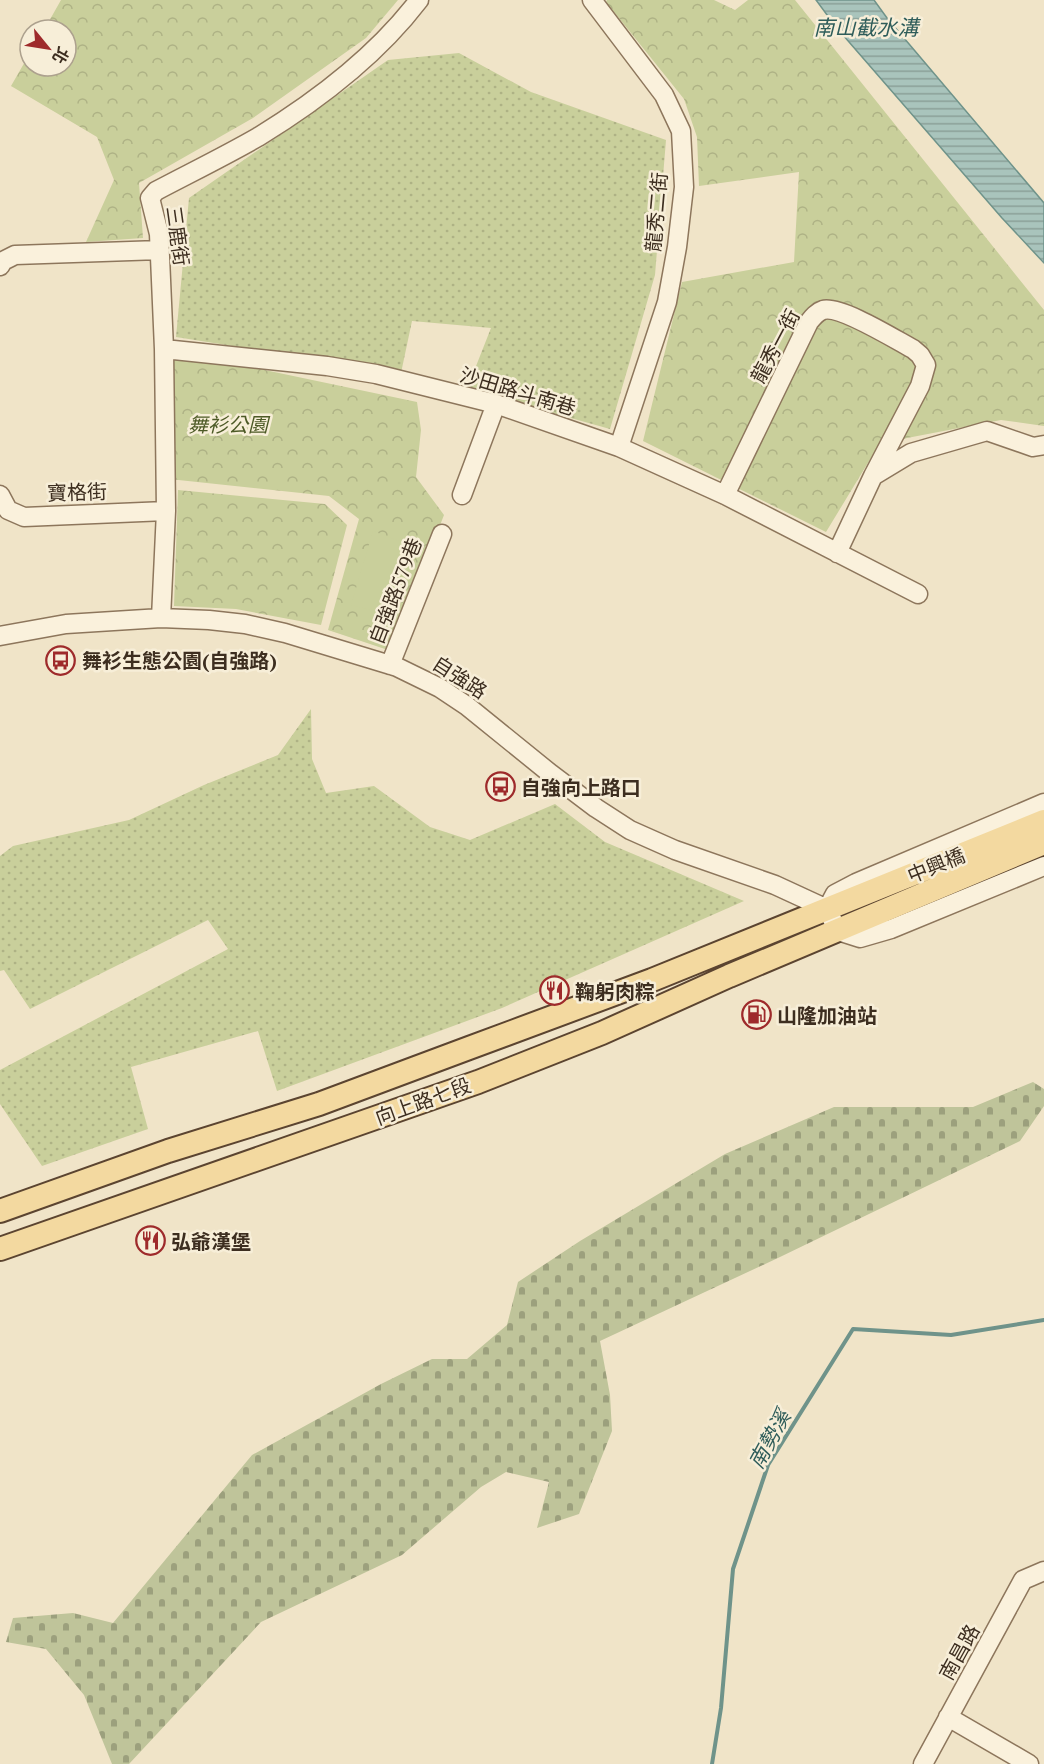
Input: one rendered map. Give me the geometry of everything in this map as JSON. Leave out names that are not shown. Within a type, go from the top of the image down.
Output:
[{"type":"main road","name":"中興橋","points":[[827,909],[1044,821]]},
{"type":"main road","name":"中興橋","points":[[838,931],[1044,843]]},
{"type":"main road","name":"向上路七段","points":[[0,1211],[168,1151],[319,1104],[652,980],[827,909]]},
{"type":"main road","name":"向上路七段","points":[[0,1249],[477,1082],[602,1033],[729,976],[838,931]]},
{"type":"street","name":"三鹿街","points":[[161,618],[166,511],[164,349],[159,234],[150,198],[156,191],[257,137],[318,97],[381,43],[419,0]]},
{"type":"street","name":"龍秀二街","points":[[592,0],[664,95],[681,131],[684,187],[677,247],[667,302],[619,447]]},
{"type":"street","points":[[0,266],[3,261],[15,255],[160,250]]},
{"type":"street","name":"龍秀一街","points":[[724,495],[809,322],[816,313],[823,310],[841,311],[913,349],[926,365],[920,386],[873,476]]},
{"type":"street","name":"沙田路斗南巷","points":[[164,349],[327,366],[376,374],[496,404],[619,447],[724,495],[918,594]]},
{"type":"street","points":[[462,495],[496,404]]},
{"type":"street","points":[[837,553],[873,476],[911,453],[987,431],[1033,447],[1044,445]]},
{"type":"street","name":"寶格街","points":[[0,495],[8,510],[24,517],[166,511]]},
{"type":"street","name":"自強路579巷","points":[[390,665],[442,534]]},
{"type":"street","name":"自強路","points":[[0,636],[66,624],[161,618],[245,624],[285,633],[390,665],[423,679],[458,700],[551,774],[630,830],[675,850],[774,885],[827,909]]},
{"type":"street","points":[[1044,803],[856,883],[835,894],[827,909],[838,931],[860,938],[891,929],[1044,866]]},
{"type":"street","name":"南昌路","points":[[923,1764],[1023,1580],[1043,1571]]},
{"type":"street","points":[[948,1717],[1029,1764]]},
{"type":"green space","points":[[61,0],[398,0],[366,38],[253,118],[139,183],[143,238],[86,242],[114,180],[97,137],[11,86],[18,74],[18,78],[78,78],[78,18],[51,18]]},
{"type":"green space","points":[[607,0],[714,0],[735,10],[748,0],[795,0],[1044,310],[1044,426],[1001,420],[907,438],[877,448],[826,532],[643,441],[682,282],[794,262],[799,172],[699,186],[697,137],[684,99],[606,2]]},
{"type":"green space","points":[[459,53],[531,92],[666,140],[655,275],[610,429],[467,389],[491,328],[412,321],[401,373],[176,337],[189,198],[388,60]]},
{"type":"green space","name":"舞衫公園","points":[[164,349],[417,402],[421,430],[416,477],[444,515],[391,651],[328,630],[359,519],[329,496],[169,479]]},
{"type":"green space","points":[[178,490],[325,504],[347,525],[321,625],[236,609],[174,606]]},
{"type":"green space","points":[[373,531],[417,548],[390,615],[351,605]]},
{"type":"green space","points":[[311,709],[312,759],[326,793],[374,786],[430,827],[470,840],[555,804],[605,842],[744,901],[502,1008],[277,1091],[258,1031],[131,1067],[148,1129],[42,1166],[0,1104],[0,1070],[228,949],[208,920],[30,1009],[4,970],[0,971],[0,856],[13,846],[129,820],[204,785],[278,755]]},
{"type":"green space","points":[[1033,1082],[1044,1089],[1044,1106],[1020,1141],[600,1341],[610,1395],[612,1431],[579,1514],[537,1528],[549,1482],[506,1472],[481,1487],[402,1555],[261,1622],[129,1764],[112,1764],[84,1695],[46,1649],[6,1642],[13,1618],[73,1613],[113,1623],[252,1455],[381,1384],[432,1359],[467,1359],[507,1325],[518,1282],[580,1241],[725,1154],[834,1107],[973,1107]]},
{"type":"water","name":"南山截水溝","points":[[816,0],[874,0],[1044,203],[1044,263],[836,27]]},
{"type":"waterway","name":"南勢溪","points":[[712,1764],[721,1708],[733,1569],[768,1465],[853,1329],[951,1335],[1044,1320]]},
{"type":"place","name":"舞衫生態公園(自強路)","points":[[61,660]]},
{"type":"place","name":"自強向上路口","points":[[500,787]]},
{"type":"place","name":"鞠躬肉粽","points":[[554,991]]},
{"type":"place","name":"山隆加油站","points":[[756,1015]]},
{"type":"place","name":"弘爺漢堡","points":[[150,1241]]}]
